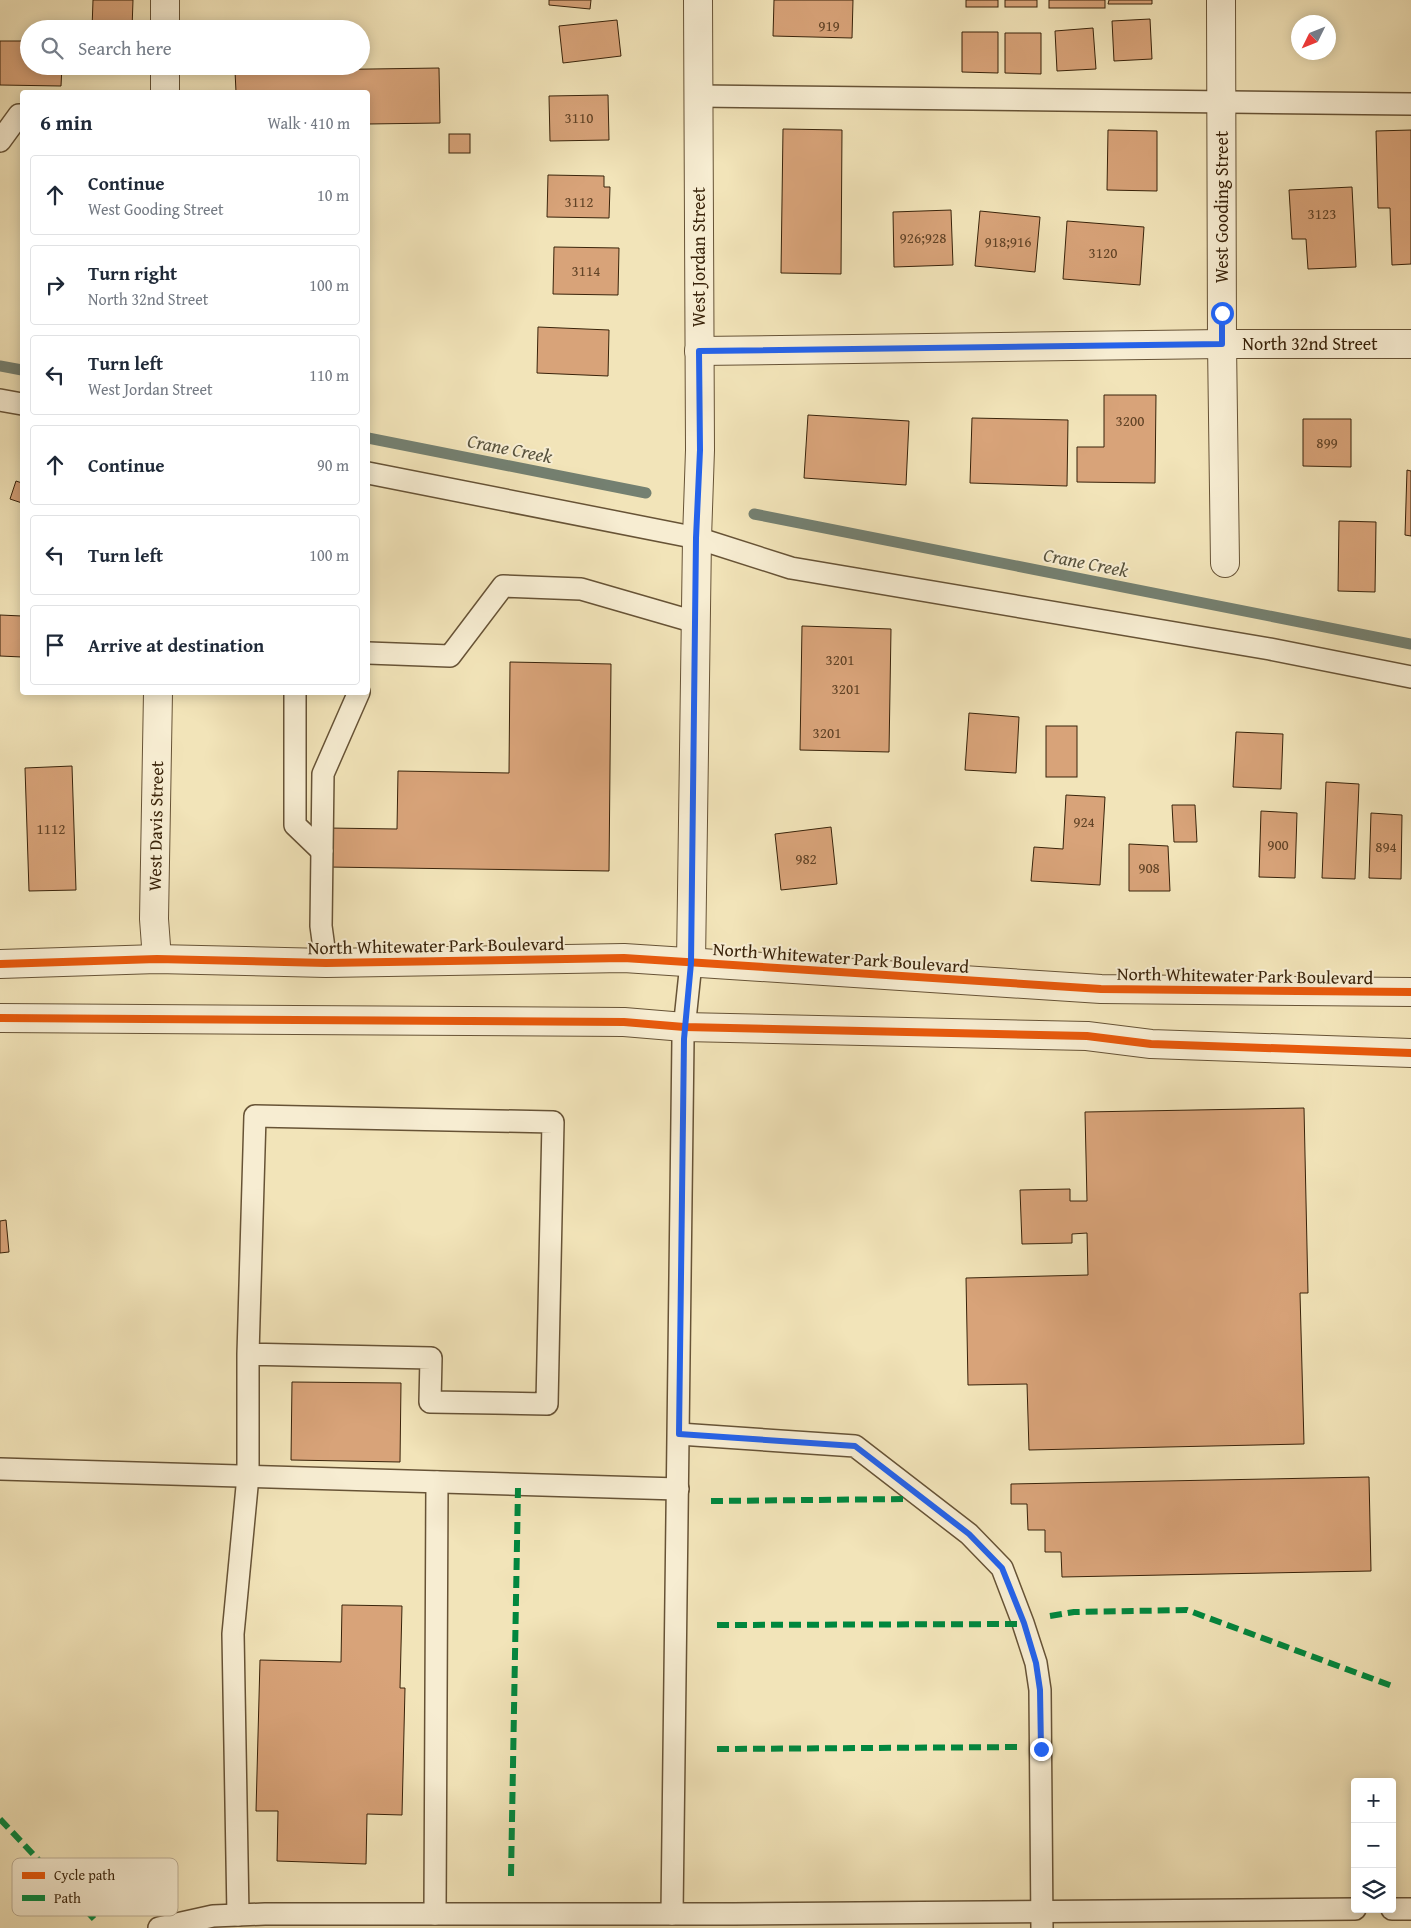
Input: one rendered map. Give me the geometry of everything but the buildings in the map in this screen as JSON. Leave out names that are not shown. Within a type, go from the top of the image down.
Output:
[{"type":"street","points":[[165,0],[165,20]]},
{"type":"street","name":"West Jordan Street","points":[[691,963],[696,538],[700,450],[698,0]]},
{"type":"street","name":"West Gooding Street","points":[[1221,0],[1225,564]]},
{"type":"street","points":[[165,75],[166,90]]},
{"type":"street","name":"North 32nd Street","points":[[699,351],[1222,344],[1411,344]]},
{"type":"street","name":"West Davis Street","points":[[157,959],[154,919],[158,695]]},
{"type":"street","name":"North Whitewater Park Boulevard","points":[[0,964],[157,959],[326,963],[624,958],[1101,989],[1411,992]]},
{"type":"street","points":[[0,1018],[614,1022],[684,1027],[1087,1036],[1152,1044],[1411,1053]]},
{"type":"lane","points":[[698,96],[1411,104]]},
{"type":"lane","points":[[0,141],[20,115]]},
{"type":"lane","points":[[0,400],[20,404]]},
{"type":"lane","points":[[370,472],[696,538],[791,568],[1270,648],[1411,677]]},
{"type":"lane","points":[[370,653],[450,656],[503,586],[582,589],[695,622]]},
{"type":"lane","points":[[295,695],[295,825],[322,851]]},
{"type":"lane","points":[[326,963],[321,926],[323,774],[358,695]]},
{"type":"lane","points":[[672,1914],[684,1027],[691,963]]},
{"type":"lane","points":[[238,1915],[233,1634],[248,1476],[248,1354],[255,1116],[552,1122],[547,1404],[430,1402],[431,1358],[248,1354]]},
{"type":"lane","points":[[679,1434],[855,1446],[969,1534],[1002,1568],[1024,1623],[1036,1663],[1040,1690],[1042,1920]]},
{"type":"lane","points":[[0,1469],[678,1489]]},
{"type":"lane","points":[[435,1914],[437,1482]]},
{"type":"lane","points":[[159,1928],[213,1916],[238,1915],[672,1914],[702,1921],[1042,1920],[1351,1909]]},
{"type":"lane","points":[[1396,1909],[1411,1909]]},
{"type":"waterway","name":"Crane Creek","points":[[0,366],[20,370]]},
{"type":"waterway","name":"Crane Creek","points":[[370,438],[646,493]]},
{"type":"waterway","name":"Crane Creek","points":[[754,514],[1411,644]]},
{"type":"marked path","points":[[511,1876],[518,1488]]},
{"type":"marked path","points":[[711,1501],[905,1499]]},
{"type":"marked path","points":[[1050,1616],[1074,1612],[1187,1610],[1392,1686]]},
{"type":"marked path","points":[[717,1625],[1019,1624]]},
{"type":"marked path","points":[[717,1749],[1022,1747]]},
{"type":"marked path","points":[[0,1819],[37,1858]]},
{"type":"marked path","points":[[91,1916],[94,1919]]},
{"type":"cycle path","points":[[0,964],[157,959],[326,963],[624,958],[1101,989],[1411,992]]},
{"type":"cycle path","points":[[0,1018],[624,1022],[684,1027],[1087,1036],[1151,1044],[1411,1053]]},
{"type":"route","points":[[1041,1749],[1040,1690],[1036,1663],[1024,1623],[1002,1568],[969,1534],[855,1446],[679,1434],[684,1039],[691,963],[696,538],[700,450],[699,351],[1222,344],[1222,313]]}]
